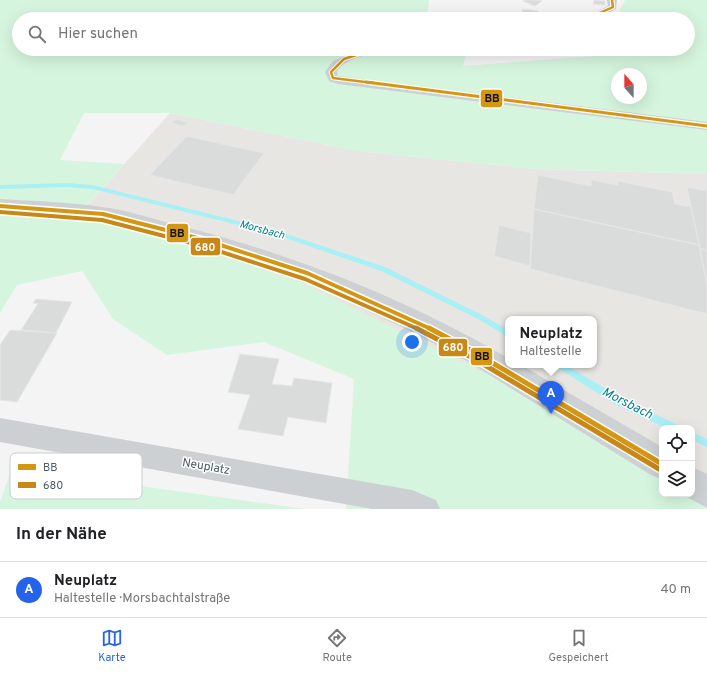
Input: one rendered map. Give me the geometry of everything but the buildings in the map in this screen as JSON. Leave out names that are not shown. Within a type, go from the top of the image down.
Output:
[{"type":"main road","points":[[0,206],[103,214],[205,240],[307,274],[348,290],[476,352],[659,462]]},
{"type":"main road","points":[[695,485],[707,492]]},
{"type":"street","points":[[603,12],[613,7],[612,0]]},
{"type":"street","points":[[354,56],[336,65],[331,72],[333,78],[707,126]]},
{"type":"street","name":"Neuplatz","points":[[0,430],[127,453]]},
{"type":"street","name":"Neuplatz","points":[[142,456],[420,506]]},
{"type":"shaded area","points":[[170,113],[357,151],[534,169],[707,174],[707,508],[695,497],[695,425],[659,425],[659,478],[495,378],[78,216]]},
{"type":"green space","points":[[0,0],[429,0],[427,12],[12,12],[12,56],[465,56],[463,66],[595,56],[695,56],[695,12],[619,11],[625,1],[624,0],[707,0],[707,174],[534,169],[357,151],[170,113],[84,113],[60,160],[124,164],[78,216],[108,218],[302,283],[495,378],[659,478],[659,497],[689,497],[707,509],[346,509],[354,379],[264,342],[167,355],[113,319],[82,271],[17,285],[0,313]]},
{"type":"green space","points":[[10,474],[10,499],[142,499],[142,486],[305,509],[0,509],[0,502]]},
{"type":"waterway","name":"Morsbach","points":[[0,187],[67,185],[93,187],[275,232],[383,269],[480,317],[505,332]]},
{"type":"waterway","name":"Morsbach","points":[[564,368],[618,401],[669,425]]},
{"type":"waterway","name":"Morsbach","points":[[695,437],[707,443]]},
{"type":"transit line","name":"BB","points":[[604,12],[613,7],[612,0]]},
{"type":"transit line","name":"BB","points":[[353,56],[344,59],[334,67],[331,72],[333,78],[707,126]]},
{"type":"transit line","name":"BB","points":[[0,206],[103,214],[205,240],[307,273],[415,321],[476,353],[659,462]]},
{"type":"transit line","name":"680","points":[[0,212],[102,220],[203,246],[305,279],[412,326],[473,358],[659,469]]},
{"type":"place","name":"Neuplatz","points":[[551,414]]}]
